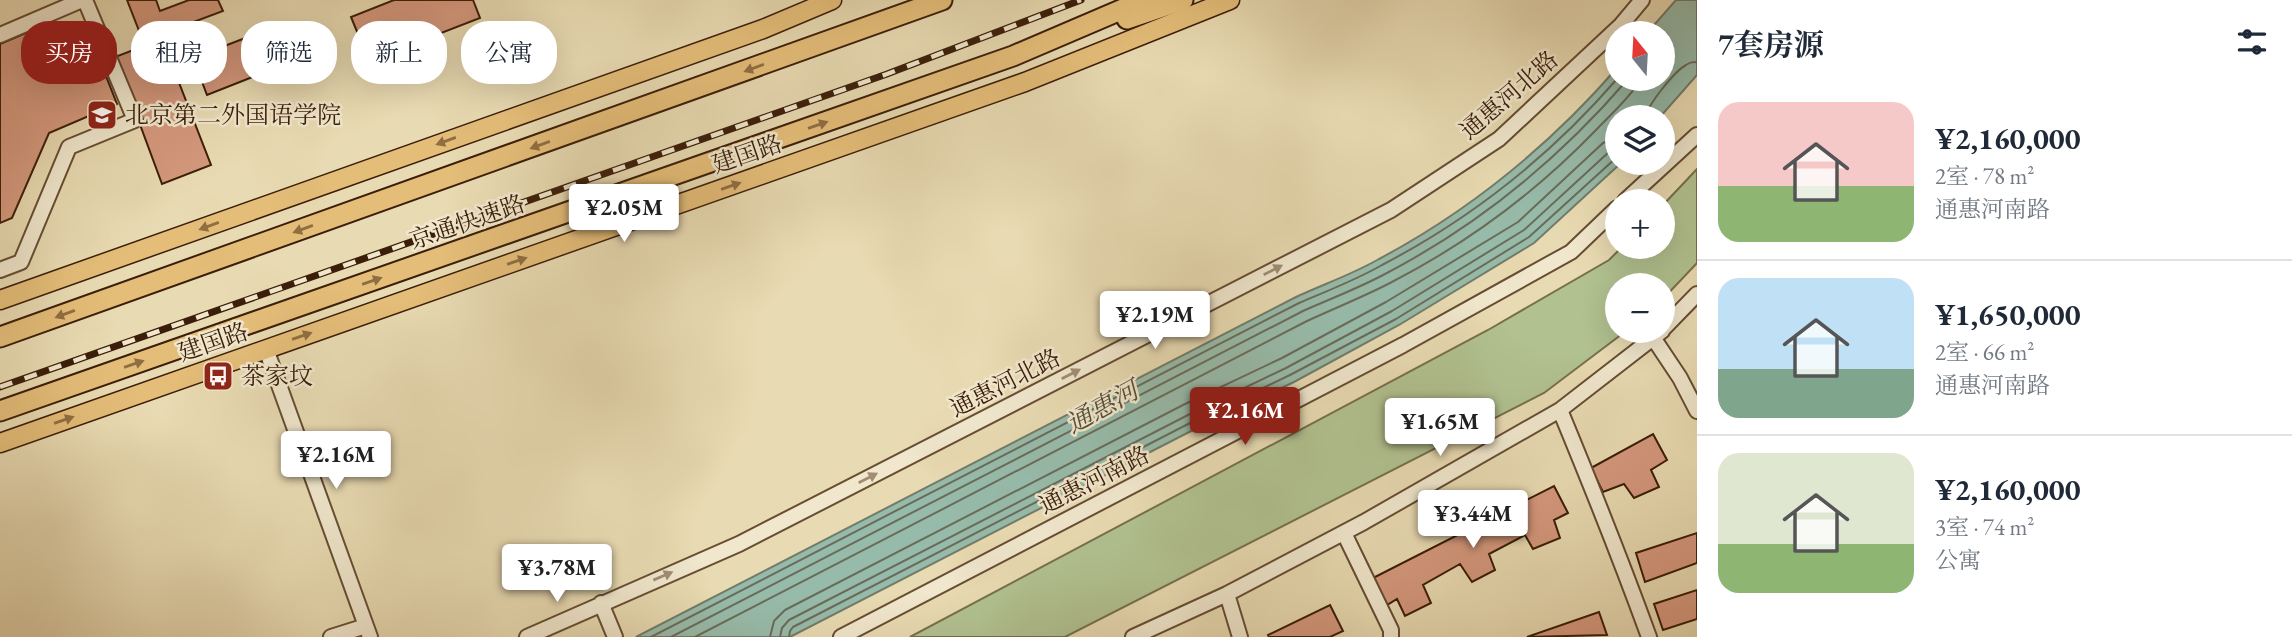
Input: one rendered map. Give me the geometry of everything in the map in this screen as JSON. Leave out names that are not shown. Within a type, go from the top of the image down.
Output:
[{"type":"highway","points":[[865,29],[926,0]]},
{"type":"highway","name":"京通快速路","points":[[0,338],[942,0]]},
{"type":"highway","name":"京通快速路","points":[[0,411],[1013,56],[1144,0]]},
{"type":"highway","points":[[1013,56],[1183,0]]},
{"type":"main road","points":[[0,300],[763,29],[832,0]]},
{"type":"main road","name":"建国路","points":[[0,443],[1025,82],[1230,0]]},
{"type":"street","points":[[0,35],[83,0],[135,120],[69,147],[21,262],[0,270]]},
{"type":"street","name":"通惠河北路","points":[[527,637],[739,544],[1391,210],[1499,139],[1621,25],[1643,0]]},
{"type":"street","points":[[1638,189],[1697,135]]},
{"type":"street","name":"通惠河南路","points":[[841,637],[1415,339],[1571,252],[1605,219]]},
{"type":"street","points":[[1675,317],[1697,294]]},
{"type":"street","points":[[1133,637],[1227,594],[1344,533],[1560,410],[1647,343]]},
{"type":"street","points":[[1664,343],[1697,411]]},
{"type":"street","points":[[266,349],[368,631],[331,637]]},
{"type":"street","points":[[1560,410],[1597,506],[1612,536],[1649,637]]},
{"type":"street","points":[[1344,533],[1391,630],[1391,637]]},
{"type":"street","points":[[1227,594],[1240,637]]},
{"type":"street","points":[[601,603],[615,637]]},
{"type":"shaded area","points":[[1697,169],[1697,263],[1675,286],[1675,273],[1605,273],[1605,343],[1610,343],[1544,393],[1065,637],[910,637],[1488,330],[1610,259],[1675,259],[1675,192]]},
{"type":"water","name":"通惠河","points":[[1676,0],[1697,0],[1697,75],[1671,105],[1605,105],[1605,175],[1608,175],[1534,243],[1399,325],[1294,382],[1195,429],[790,637],[636,637],[1296,297],[1359,269],[1413,240],[1477,198],[1507,174],[1564,124],[1605,81],[1605,91],[1675,91],[1675,21],[1658,21]]},
{"type":"building","points":[[127,0],[156,0],[160,11],[189,0],[218,0],[223,11],[196,21],[135,21]]},
{"type":"building","points":[[394,0],[473,0],[480,18],[461,21],[461,25],[447,31],[447,21],[353,21],[351,17]]},
{"type":"building","points":[[21,35],[21,84],[109,84],[117,104],[49,133],[12,218],[0,223],[0,44]]},
{"type":"building","points":[[241,40],[241,82],[207,95],[203,84],[227,84],[227,45]]},
{"type":"building","points":[[131,51],[131,84],[180,84],[211,165],[162,184],[117,56]]},
{"type":"building","points":[[1653,434],[1667,460],[1651,470],[1659,487],[1634,498],[1624,484],[1603,492],[1591,468]]},
{"type":"building","points":[[1554,486],[1568,513],[1554,520],[1560,538],[1533,549],[1525,535],[1489,554],[1495,570],[1472,582],[1460,564],[1423,585],[1431,603],[1405,616],[1397,599],[1387,605],[1373,578]]},
{"type":"building","points":[[1697,533],[1697,563],[1645,582],[1636,553]]},
{"type":"building","points":[[1697,590],[1697,619],[1663,630],[1654,604]]},
{"type":"building","points":[[1330,605],[1343,631],[1330,637],[1269,637],[1268,635]]},
{"type":"building","points":[[1599,612],[1607,635],[1527,637]]},
{"type":"railway","points":[[0,387],[887,74],[1081,0]]},
{"type":"place","name":"北京第二外国语学院","points":[[102,115]]},
{"type":"place","name":"茶家坟","points":[[218,376]]}]
